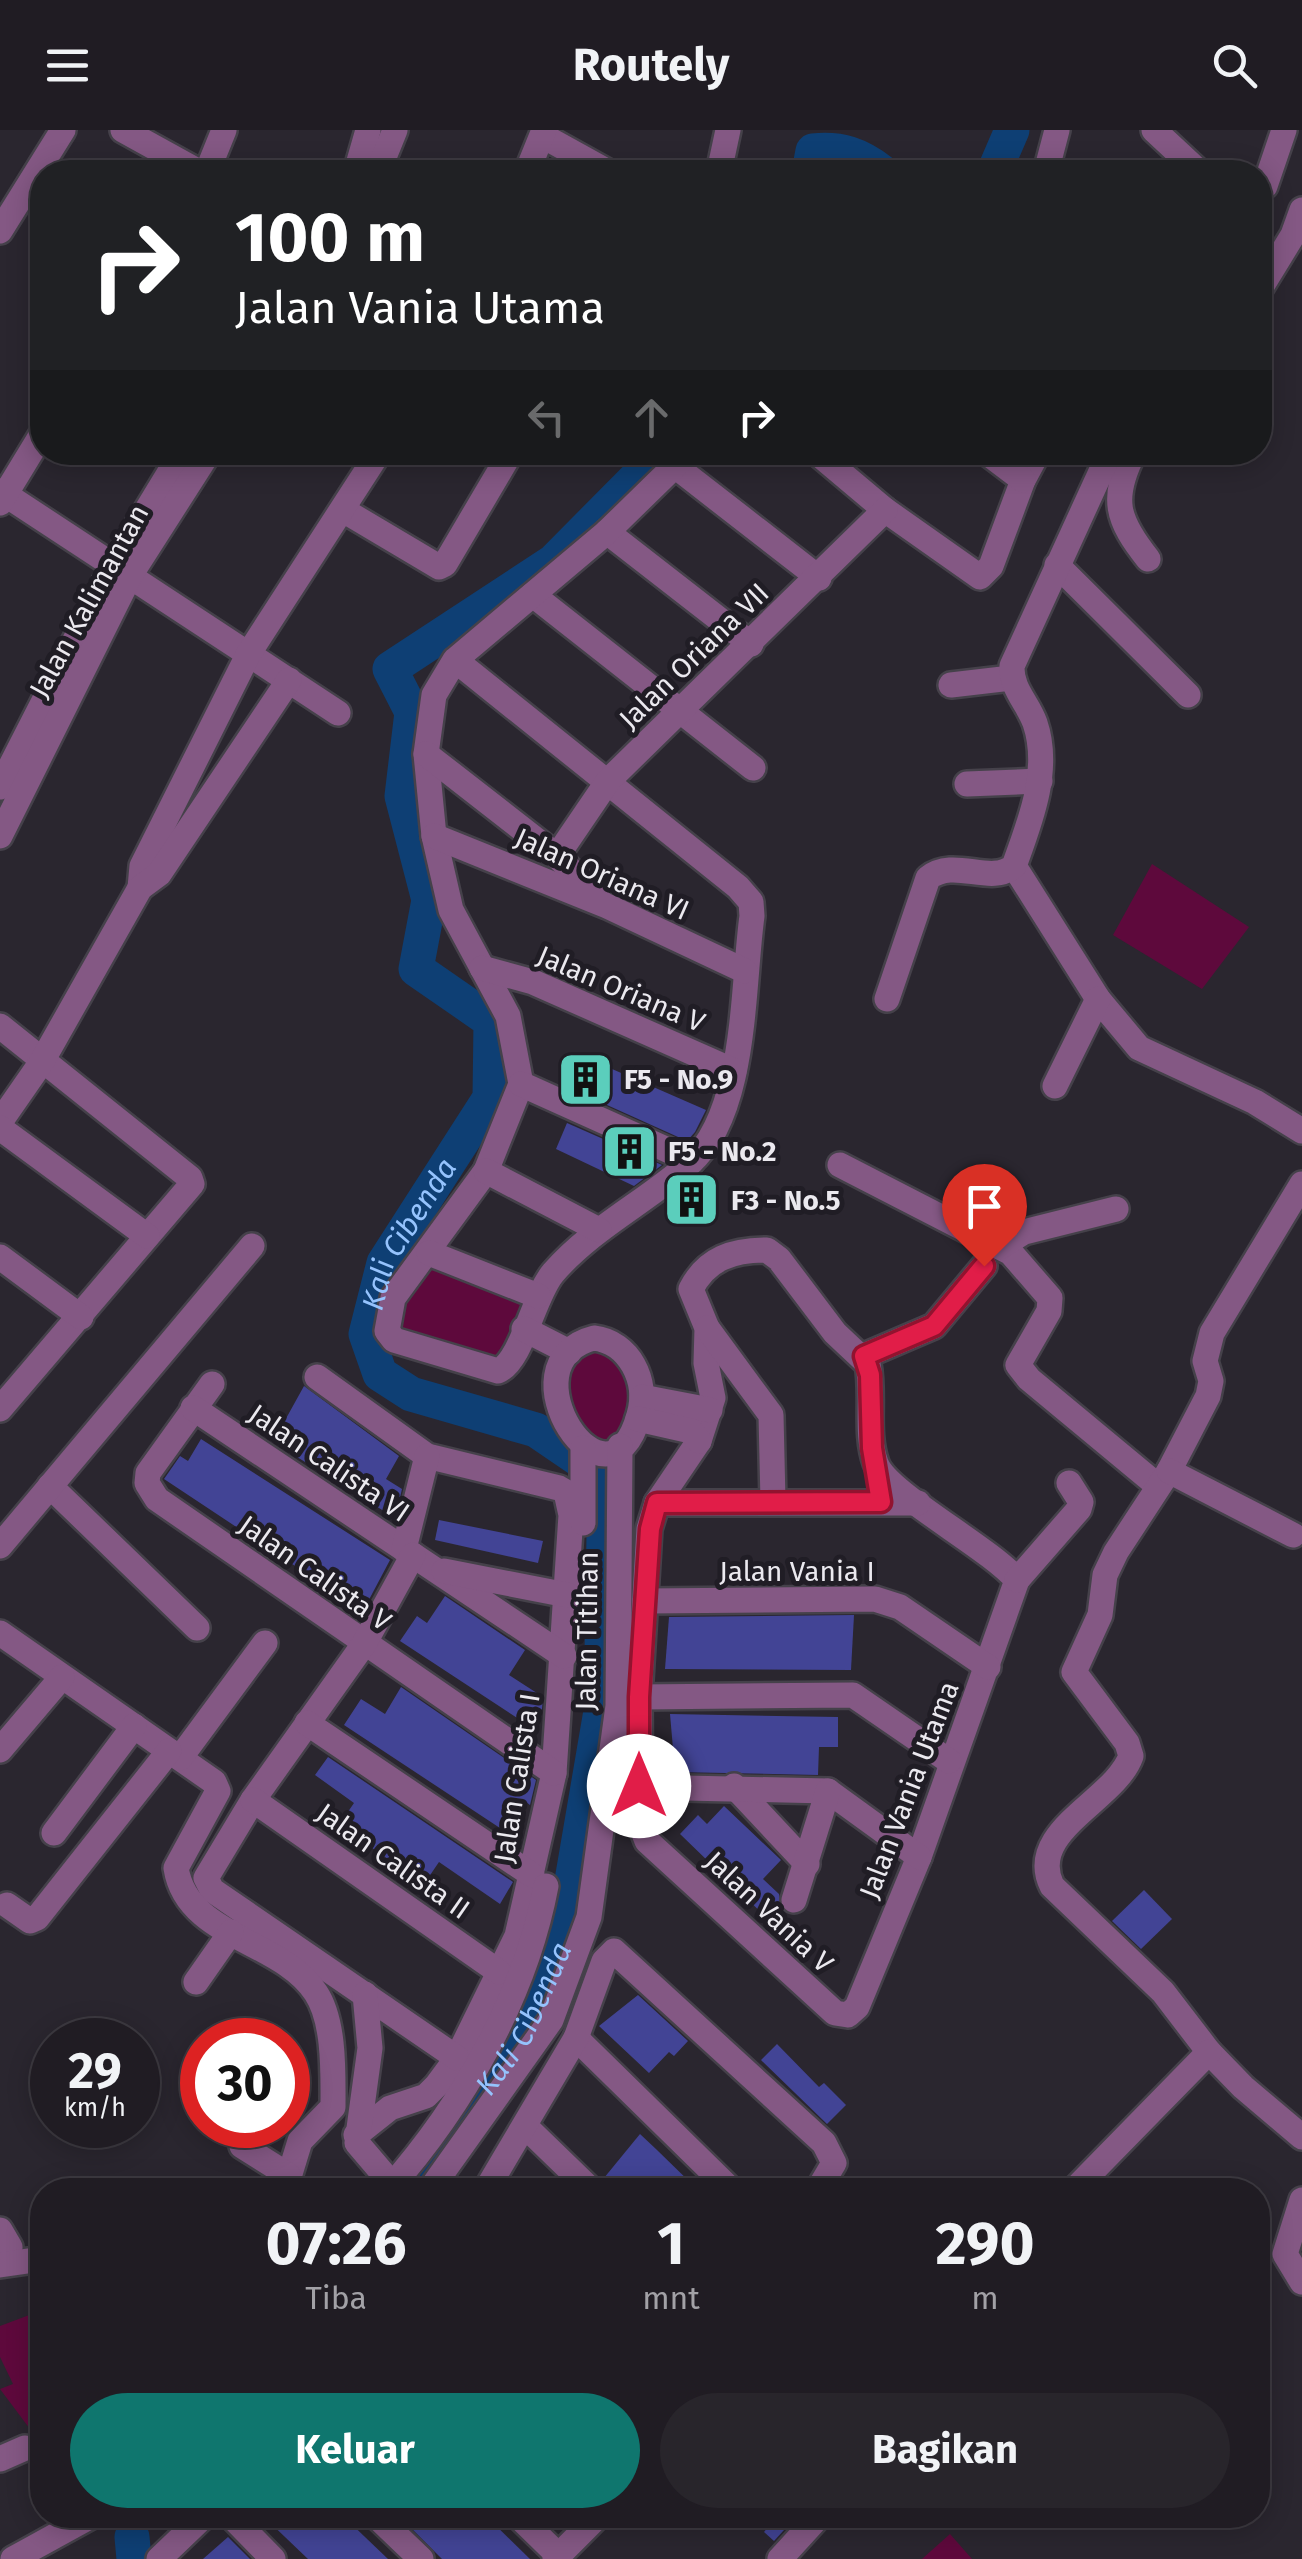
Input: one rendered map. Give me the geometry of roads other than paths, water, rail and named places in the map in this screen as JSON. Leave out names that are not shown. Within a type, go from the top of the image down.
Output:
[{"type":"street","points":[[44,160],[63,130]]},
{"type":"street","points":[[124,130],[177,160]]},
{"type":"street","points":[[212,160],[224,130]]},
{"type":"street","points":[[359,160],[368,130]]},
{"type":"street","points":[[383,160],[394,130]]},
{"type":"street","points":[[722,160],[728,130]]},
{"type":"street","points":[[1049,160],[1057,130]]},
{"type":"street","points":[[1154,130],[1186,160]]},
{"type":"street","points":[[1272,165],[1284,130]]},
{"type":"street","points":[[533,160],[544,133],[588,160]]},
{"type":"street","points":[[0,231],[30,183]]},
{"type":"street","points":[[1272,269],[1293,235],[1302,210]]},
{"type":"street","points":[[30,453],[2,496],[122,569],[338,713]]},
{"type":"street","name":"Jalan Kalimantan","points":[[0,787],[175,465]]},
{"type":"street","name":"Jalan Kalimantan","points":[[0,836],[122,569],[199,465]]},
{"type":"street","points":[[140,888],[142,866],[249,653],[371,465]]},
{"type":"street","points":[[343,510],[439,567],[446,564],[504,465]]},
{"type":"street","points":[[455,660],[738,886],[751,902],[734,1070],[712,1136],[692,1161],[599,1230],[551,1276],[538,1296],[520,1341],[498,1371],[388,1336],[393,1298],[486,1171],[521,1084],[508,1016],[452,910],[434,836],[426,754],[434,695],[455,660],[607,532],[676,465]]},
{"type":"street","points":[[689,465],[819,578]]},
{"type":"street","points":[[831,465],[974,575],[986,574],[991,566],[1031,465]]},
{"type":"street","points":[[1003,465],[1022,480]]},
{"type":"street","points":[[1104,465],[1022,638],[1012,672],[1038,734],[1040,781],[1014,866],[1098,999],[1138,1048],[1255,1102],[1302,1132]]},
{"type":"street","points":[[1128,465],[1122,476],[1120,517],[1148,558]]},
{"type":"street","name":"Jalan Oriana VII","points":[[557,856],[608,780],[885,510]]},
{"type":"street","points":[[607,532],[751,644]]},
{"type":"street","points":[[1056,565],[1188,695]]},
{"type":"street","points":[[533,595],[753,768]]},
{"type":"street","points":[[950,685],[1012,672]]},
{"type":"street","points":[[147,1236],[0,1125],[41,1063],[140,888],[159,874],[289,680]]},
{"type":"street","points":[[426,754],[557,856],[606,906]]},
{"type":"street","points":[[967,784],[1040,781]]},
{"type":"street","name":"Jalan Oriana VI","points":[[434,836],[606,906],[744,971]]},
{"type":"street","points":[[887,999],[928,878],[952,867],[996,873],[1014,866]]},
{"type":"street","name":"Jalan Oriana V","points":[[482,968],[533,982],[734,1070]]},
{"type":"street","points":[[1055,1086],[1098,999]]},
{"type":"street","points":[[0,1026],[41,1063],[190,1178],[188,1191],[81,1317],[3,1399]]},
{"type":"street","points":[[521,1084],[692,1161]]},
{"type":"street","points":[[840,1165],[992,1257],[1011,1253],[1050,1298],[1049,1311],[1018,1365],[1028,1379],[1163,1478],[1293,1536]]},
{"type":"street","points":[[486,1171],[599,1230]]},
{"type":"street","points":[[1302,1184],[1292,1228],[1212,1333],[1205,1361],[1211,1381],[1208,1396],[1105,1575],[1100,1615],[1074,1672],[1127,1743],[1131,1756],[1118,1777],[1050,1847],[1045,1872],[1052,1886],[1164,1992],[1209,2052],[1302,2137]]},
{"type":"street","points":[[864,1356],[934,1326],[992,1257],[1024,1232],[1116,1210]]},
{"type":"street","points":[[0,1546],[252,1246]]},
{"type":"street","points":[[772,1501],[771,1415],[708,1328],[691,1289],[697,1277],[716,1259],[734,1252],[767,1250],[779,1259],[836,1333],[864,1356],[870,1375],[872,1448],[880,1472],[881,1502]]},
{"type":"street","points":[[429,1253],[538,1296]]},
{"type":"street","points":[[0,1257],[81,1317]]},
{"type":"street","points":[[708,1328],[710,1410],[699,1441],[657,1503],[650,1529],[639,1697],[639,1786],[828,1791],[919,1857]]},
{"type":"street","points":[[594,1338],[614,1343],[633,1364],[640,1408],[620,1446],[602,1453],[583,1448],[563,1422],[564,1361],[594,1338]]},
{"type":"street","points":[[520,1341],[564,1361]]},
{"type":"street","points":[[317,1376],[426,1456],[416,1558],[364,1644],[206,1872],[212,1890],[457,2058]]},
{"type":"street","name":"Jalan Calista V","points":[[212,1384],[152,1465],[147,1483],[150,1491],[554,1773]]},
{"type":"street","name":"Jalan Calista VI","points":[[194,1408],[564,1656]]},
{"type":"street","points":[[640,1408],[710,1410]]},
{"type":"street","points":[[640,1408],[691,1431],[699,1441]]},
{"type":"street","name":"Jalan Titihan","points":[[439,2178],[551,2020],[590,1917],[618,1706],[620,1446]]},
{"type":"street","name":"Jalan Titihan","points":[[404,2178],[509,2006],[539,1924],[561,1805],[578,1668],[583,1448]]},
{"type":"street","name":"Jalan Calista I","points":[[356,2136],[390,2108],[432,2091],[457,2058],[517,1936],[554,1773],[571,1515],[566,1492],[548,1484],[426,1456]]},
{"type":"street","points":[[880,1472],[983,1548],[1017,1580]]},
{"type":"street","name":"Jalan Vania Utama","points":[[848,2016],[857,2007],[919,1857],[949,1762],[988,1667],[1017,1580],[1079,1508],[1081,1502],[1069,1483]]},
{"type":"street","points":[[50,1486],[197,1628]]},
{"type":"street","points":[[657,1503],[918,1503]]},
{"type":"street","name":"Jalan Calista VI","points":[[416,1558],[566,1595]]},
{"type":"street","name":"Jalan Vania I","points":[[645,1601],[875,1599],[900,1607],[988,1667]]},
{"type":"street","points":[[0,1633],[214,1782],[218,1791],[176,1868],[178,1881],[198,1911],[298,1975],[316,1992],[324,2012],[333,2107],[300,2140],[288,2178]]},
{"type":"street","points":[[6,1905],[30,1922],[37,1918],[264,1643]]},
{"type":"street","points":[[0,1750],[62,1677]]},
{"type":"street","points":[[639,1697],[853,1695],[949,1762]]},
{"type":"street","points":[[307,1723],[532,1875]]},
{"type":"street","points":[[54,1833],[134,1726]]},
{"type":"street","name":"Jalan Vania V","points":[[639,1786],[640,1823],[652,1846],[834,2013],[848,2016]]},
{"type":"street","points":[[734,1786],[807,1864]]},
{"type":"street","points":[[794,1900],[828,1791]]},
{"type":"street","name":"Jalan Calista II","points":[[253,1800],[500,1972]]},
{"type":"street","points":[[196,1982],[231,1932]]},
{"type":"street","points":[[490,2178],[526,2127],[576,2038],[604,1961],[614,1951],[824,2143],[834,2163],[825,2178]]},
{"type":"street","points":[[364,1994],[370,2048],[356,2136],[376,2170],[389,2178]]},
{"type":"street","points":[[576,2038],[719,2178]]},
{"type":"street","points":[[1086,2178],[1209,2052]]},
{"type":"street","points":[[526,2127],[579,2178]]},
{"type":"street","points":[[244,2148],[280,2178]]},
{"type":"street","points":[[1302,2200],[1285,2254],[1302,2282]]},
{"type":"street","points":[[0,2230],[10,2246],[0,2254]]},
{"type":"street","points":[[0,2265],[30,2261]]},
{"type":"street","points":[[0,2459],[25,2448]]},
{"type":"street","points":[[13,2559],[69,2528]]},
{"type":"street","points":[[159,2559],[191,2528]]},
{"type":"street","points":[[243,2528],[274,2559]]},
{"type":"street","points":[[389,2528],[421,2559]]},
{"type":"street","points":[[529,2528],[557,2557],[586,2528]]},
{"type":"street","points":[[792,2554],[811,2528]]},
{"type":"waterway","name":"Kali Cibenda","points":[[999,160],[1012,130]]},
{"type":"waterway","name":"Kali Cibenda","points":[[811,160],[813,151],[823,150],[864,160]]},
{"type":"waterway","name":"Kali Cibenda","points":[[417,2178],[521,2040],[560,1951],[601,1711],[605,1477],[536,1430],[411,1394],[380,1374],[366,1334],[384,1263],[490,1098],[491,1021],[416,969],[429,900],[402,796],[412,712],[390,669],[553,562],[649,465]]},
{"type":"waterway","name":"Kali Cibenda","points":[[132,2537],[134,2559]]},
{"type":"place","name":"F5 - No.9","points":[[585,1079]]},
{"type":"place","name":"F5 - No.2","points":[[629,1151]]},
{"type":"place","name":"F3 - No.5","points":[[692,1200]]}]
